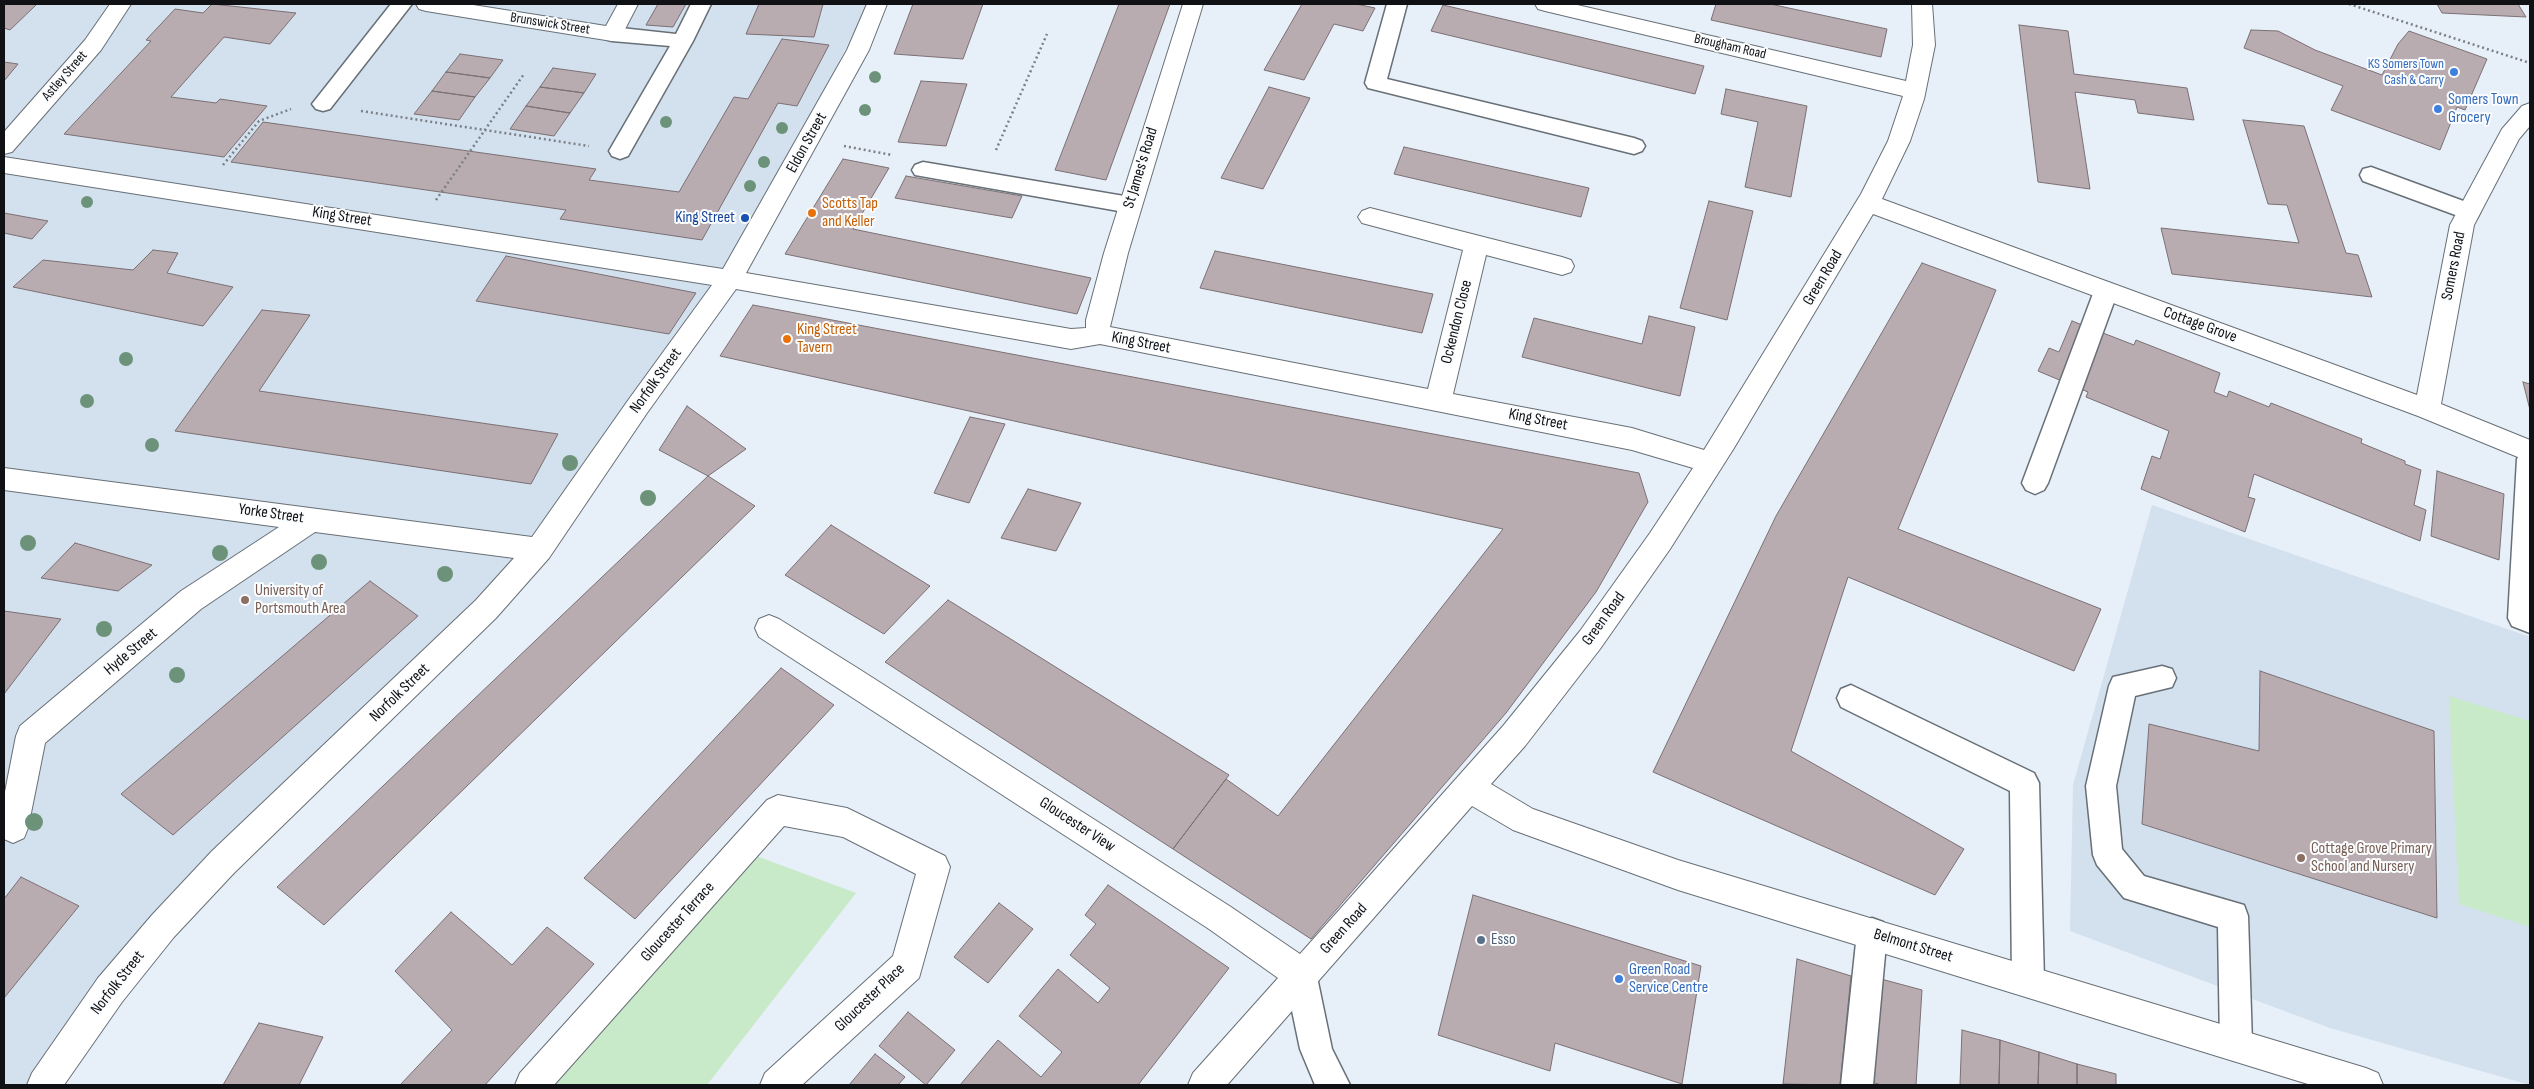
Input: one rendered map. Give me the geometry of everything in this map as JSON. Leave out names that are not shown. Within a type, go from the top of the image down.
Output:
[{"type":"street","name":"Astley Street","points":[[4,146],[93,44],[121,4]]},
{"type":"street","name":"Brunswick Street","points":[[428,4],[612,34],[628,4]]},
{"type":"street","name":"Eldon Street","points":[[730,279],[858,50],[877,4]]},
{"type":"street","name":"St James's Road","points":[[1101,334],[1098,329],[1098,320],[1130,205],[1193,4]]},
{"type":"street","name":"Brougham Road","points":[[1545,4],[1915,91]]},
{"type":"street","name":"Green Road","points":[[1205,1085],[1514,736],[1590,640],[1660,541],[1710,463],[1868,203],[1899,142],[1915,91],[1924,44],[1922,4]]},
{"type":"street","name":"Somers Road","points":[[2426,409],[2462,225],[2510,135],[2530,111]]},
{"type":"street","name":"King Street","points":[[4,165],[814,292],[1070,339],[1080,339],[1101,334],[1111,338],[1632,439],[1671,449],[1710,463]]},
{"type":"street","name":"Cottage Grove","points":[[1868,203],[2426,409],[2530,451]]},
{"type":"street","points":[[1370,217],[1562,266]]},
{"type":"street","name":"Ockendon Close","points":[[1438,401],[1477,243]]},
{"type":"street","name":"Norfolk Street","points":[[44,1085],[110,990],[163,926],[230,855],[486,609],[539,550],[638,406],[730,279]]},
{"type":"street","name":"Yorke Street","points":[[4,479],[539,550]]},
{"type":"street","name":"Hyde Street","points":[[13,828],[31,736],[191,600],[312,520]]},
{"type":"street","name":"Gloucester View","points":[[769,628],[1220,918],[1282,960],[1301,977]]},
{"type":"street","name":"Belmont Street","points":[[1469,787],[1524,820],[1678,875],[2366,1085]]},
{"type":"street","name":"Gloucester Terrace","points":[[532,1085],[778,810],[847,823]]},
{"type":"street","name":"Gloucester Place","points":[[777,1085],[907,966],[932,876],[934,867],[847,823]]},
{"type":"lane","points":[[322,104],[402,4]]},
{"type":"lane","points":[[620,151],[683,41],[700,4]]},
{"type":"lane","points":[[1397,4],[1375,83],[1634,146]]},
{"type":"lane","points":[[612,34],[683,41]]},
{"type":"lane","points":[[923,170],[1130,205]]},
{"type":"lane","points":[[2371,175],[2469,212]]},
{"type":"lane","points":[[2035,483],[2106,291]]},
{"type":"lane","points":[[2530,459],[2522,618],[2530,621]]},
{"type":"lane","points":[[2162,678],[2123,686],[2101,786],[2108,855],[2134,888],[2234,916],[2236,1044]]},
{"type":"lane","points":[[1851,698],[2024,783],[2028,981]]},
{"type":"lane","points":[[1857,1085],[1872,934]]},
{"type":"lane","points":[[1301,977],[1316,1049],[1327,1076],[1334,1085]]},
{"type":"path","points":[[2349,4],[2530,63]]},
{"type":"path","points":[[982,181],[1047,34]]},
{"type":"path","points":[[415,229],[524,74]]},
{"type":"path","points":[[198,195],[259,121],[301,105],[322,104],[620,151]]},
{"type":"path","points":[[809,138],[914,159],[923,170]]},
{"type":"shaded area","name":"University of Portsmouth Area","points":[[4,4],[868,4],[730,279],[566,511],[163,926],[54,1085],[4,1085]]},
{"type":"shaded area","name":"Cottage Grove Primary School and Nursery","points":[[2152,505],[2530,637],[2530,1085],[2330,1028],[2070,931],[2073,785]]},
{"type":"green space","points":[[2449,696],[2530,721],[2530,927],[2459,904]]},
{"type":"green space","points":[[751,854],[856,893],[707,1085],[555,1085]]},
{"type":"building","points":[[4,4],[37,4],[10,30],[4,28]]},
{"type":"building","points":[[212,4],[296,13],[270,44],[224,37],[171,97],[216,103],[220,99],[267,106],[224,157],[64,134],[151,41],[146,40],[175,9],[203,13]]},
{"type":"building","points":[[658,4],[686,4],[673,27],[646,25]]},
{"type":"building","points":[[759,4],[823,4],[814,37],[746,34]]},
{"type":"building","points":[[913,4],[983,4],[963,59],[894,54]]},
{"type":"building","points":[[1119,4],[1170,4],[1106,180],[1055,170]]},
{"type":"building","points":[[1302,4],[1356,4],[1375,8],[1363,31],[1334,24],[1304,80],[1264,70]]},
{"type":"building","points":[[1716,4],[1770,4],[1887,29],[1881,57],[1711,20]]},
{"type":"building","points":[[2437,4],[2518,4],[2526,17],[2442,13]]},
{"type":"building","points":[[1443,5],[1704,66],[1695,94],[1431,31]]},
{"type":"building","points":[[2019,25],[2068,31],[2074,74],[2187,88],[2194,120],[2138,113],[2135,100],[2075,92],[2090,189],[2038,182]]},
{"type":"building","points":[[2251,30],[2278,31],[2315,50],[2382,75],[2398,44],[2409,31],[2487,59],[2465,110],[2457,107],[2440,150],[2331,110],[2343,86],[2244,48]]},
{"type":"building","points":[[782,39],[829,45],[797,106],[778,103],[702,240],[560,219],[566,210],[231,162],[263,122],[596,169],[589,180],[679,192],[734,97],[748,99]]},
{"type":"building","points":[[460,54],[503,60],[490,78],[446,72]]},
{"type":"building","points":[[4,62],[18,64],[4,81]]},
{"type":"building","points":[[553,68],[596,74],[584,93],[540,87]]},
{"type":"building","points":[[446,72],[490,78],[475,97],[432,91]]},
{"type":"building","points":[[921,81],[967,84],[946,146],[898,142]]},
{"type":"building","points":[[540,87],[584,93],[570,113],[526,106]]},
{"type":"building","points":[[1269,87],[1310,98],[1263,189],[1221,178]]},
{"type":"building","points":[[1726,89],[1807,106],[1791,197],[1745,187],[1758,122],[1721,114]]},
{"type":"building","points":[[432,91],[475,97],[459,120],[414,114]]},
{"type":"building","points":[[526,106],[570,113],[554,136],[510,129]]},
{"type":"building","points":[[2243,120],[2304,126],[2346,253],[2358,255],[2372,297],[2172,274],[2161,228],[2299,243],[2287,205],[2268,204]]},
{"type":"building","points":[[1404,147],[1589,188],[1581,217],[1394,174]]},
{"type":"building","points":[[843,159],[889,168],[853,229],[1091,278],[1077,314],[785,254]]},
{"type":"building","points":[[906,176],[1022,196],[1012,218],[895,198]]},
{"type":"building","points":[[1709,201],[1753,211],[1727,320],[1680,308]]},
{"type":"building","points":[[4,213],[48,221],[32,239],[4,233]]},
{"type":"building","points":[[153,250],[178,253],[167,273],[233,287],[203,326],[13,287],[43,260],[133,270]]},
{"type":"building","points":[[1215,251],[1433,294],[1422,333],[1200,288]]},
{"type":"building","points":[[506,256],[696,293],[669,334],[476,301]]},
{"type":"building","points":[[1922,263],[1996,290],[1898,529],[2101,609],[2074,671],[1848,577],[1791,751],[1964,849],[1935,895],[1653,772],[1776,516]]},
{"type":"building","points":[[753,305],[1639,473],[1648,502],[1596,592],[1506,713],[1311,939],[1173,849],[1226,779],[1278,816],[1503,529],[720,356]]},
{"type":"building","points":[[262,310],[310,315],[259,391],[558,434],[531,484],[175,431]]},
{"type":"building","points":[[1649,316],[1695,327],[1680,396],[1522,357],[1534,318],[1642,344]]},
{"type":"building","points":[[2072,321],[2134,345],[2136,340],[2220,373],[2214,392],[2227,397],[2229,391],[2269,407],[2271,403],[2362,439],[2361,443],[2405,461],[2405,464],[2421,470],[2414,505],[2426,510],[2420,541],[2254,474],[2248,497],[2255,499],[2245,532],[2141,489],[2152,456],[2160,459],[2169,431],[2086,397],[2088,392],[2038,371],[2049,348],[2059,352]]},
{"type":"building","points":[[2523,382],[2530,384],[2530,410]]},
{"type":"building","points":[[687,406],[746,449],[708,476],[659,450]]},
{"type":"building","points":[[970,417],[1005,424],[969,503],[934,493]]},
{"type":"building","points":[[2437,471],[2504,494],[2499,560],[2431,536]]},
{"type":"building","points":[[708,476],[755,506],[324,925],[277,887]]},
{"type":"building","points":[[1028,489],[1081,503],[1056,551],[1001,538]]},
{"type":"building","points":[[831,525],[930,586],[884,634],[785,575]]},
{"type":"building","points":[[75,543],[152,565],[118,591],[41,578]]},
{"type":"building","points":[[370,581],[418,616],[173,835],[121,794]]},
{"type":"building","points":[[948,600],[1229,775],[1173,849],[885,662]]},
{"type":"building","points":[[4,611],[61,619],[4,694]]},
{"type":"building","points":[[781,668],[834,705],[635,919],[584,878]]},
{"type":"building","points":[[2260,671],[2434,731],[2437,918],[2142,824],[2149,724],[2259,751]]},
{"type":"building","points":[[21,877],[79,906],[4,998],[4,899]]},
{"type":"building","points":[[1108,885],[1229,968],[1138,1085],[960,1085],[998,1040],[1041,1077],[1062,1052],[1019,1016],[1058,969],[1098,1003],[1110,988],[1070,955],[1096,924],[1085,915]]},
{"type":"building","points":[[1473,895],[1701,966],[1682,1084],[1555,1043],[1550,1071],[1438,1035]]},
{"type":"building","points":[[999,903],[1033,929],[988,983],[954,957]]},
{"type":"building","points":[[451,912],[512,965],[547,927],[594,964],[485,1085],[400,1085],[452,1030],[395,971]]},
{"type":"building","points":[[1797,959],[1851,976],[1840,1085],[1783,1084]]},
{"type":"building","points":[[1881,979],[1922,990],[1916,1085],[1881,1085],[1872,1082]]},
{"type":"building","points":[[908,1012],[955,1050],[926,1085],[879,1046]]},
{"type":"building","points":[[259,1023],[323,1037],[299,1085],[223,1085]]},
{"type":"building","points":[[1962,1030],[2000,1040],[1999,1085],[1960,1085]]},
{"type":"building","points":[[2000,1040],[2039,1052],[2038,1085],[1999,1085]]},
{"type":"building","points":[[2039,1052],[2077,1064],[2077,1085],[2038,1085]]},
{"type":"building","points":[[875,1054],[905,1077],[898,1085],[849,1085]]},
{"type":"building","points":[[2077,1064],[2116,1074],[2116,1085],[2077,1085]]},
{"type":"place","name":"KS Somers Town Cash & Carry","points":[[2454,72]]},
{"type":"place","name":"Somers Town Grocery","points":[[2438,109]]},
{"type":"place","name":"Scotts Tap and Keller","points":[[812,213]]},
{"type":"place","name":"King Street","points":[[745,218]]},
{"type":"place","name":"King Street Tavern","points":[[787,339]]},
{"type":"place","name":"University of Portsmouth Area","points":[[245,600]]},
{"type":"place","name":"Cottage Grove Primary School and Nursery","points":[[2301,858]]},
{"type":"place","name":"Esso","points":[[1481,940]]},
{"type":"place","name":"Green Road Service Centre","points":[[1619,979]]}]
